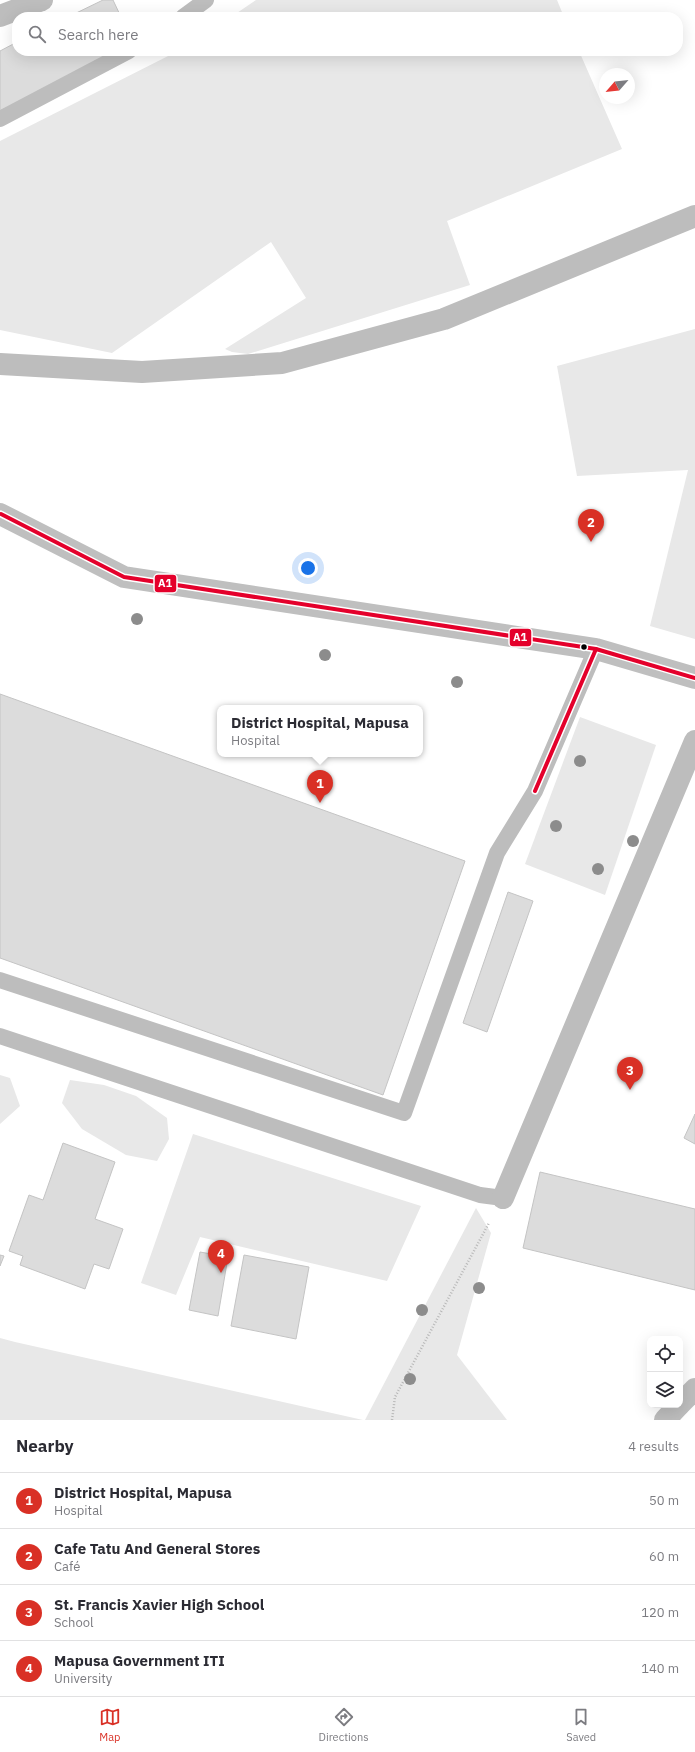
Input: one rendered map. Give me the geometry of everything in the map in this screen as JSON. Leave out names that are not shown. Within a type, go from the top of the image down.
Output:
[{"type":"main road","points":[[0,514],[124,577],[596,649],[695,678]]},
{"type":"street","points":[[0,16],[42,0]]},
{"type":"street","points":[[0,364],[142,372],[282,363],[444,319],[695,216]]},
{"type":"street","points":[[503,1198],[695,741]]},
{"type":"street","points":[[683,1402],[695,1389]]},
{"type":"street","points":[[665,1420],[677,1408]]},
{"type":"lane","points":[[190,12],[206,0]]},
{"type":"lane","points":[[0,119],[120,56]]},
{"type":"lane","points":[[0,980],[404,1113],[497,853],[535,791],[596,649]]},
{"type":"lane","points":[[0,1036],[480,1196],[503,1198]]},
{"type":"path","points":[[392,1420],[395,1397],[503,1198]]},
{"type":"shaded area","points":[[256,0],[557,0],[562,12],[238,12]]},
{"type":"shaded area","points":[[168,56],[581,56],[599,97],[599,104],[602,104],[622,149],[447,221],[470,285],[248,354],[232,352],[225,349],[306,298],[271,242],[112,353],[0,330],[0,141]]},
{"type":"shaded area","points":[[695,329],[695,639],[650,626],[688,470],[577,476],[557,366]]},
{"type":"shaded area","points":[[580,717],[656,745],[605,895],[525,864]]},
{"type":"shaded area","points":[[0,1075],[10,1078],[20,1106],[0,1124]]},
{"type":"shaded area","points":[[70,1080],[104,1085],[136,1096],[167,1118],[169,1139],[157,1161],[126,1155],[82,1129],[62,1103]]},
{"type":"shaded area","points":[[193,1134],[421,1206],[387,1281],[200,1237],[176,1295],[141,1283]]},
{"type":"shaded area","points":[[476,1208],[491,1233],[457,1355],[507,1420],[365,1420]]},
{"type":"shaded area","points":[[0,1338],[15,1342],[363,1420],[0,1420]]},
{"type":"building","points":[[103,0],[113,0],[119,12],[78,12]]},
{"type":"building","points":[[12,45],[12,56],[112,56],[0,111],[0,51]]},
{"type":"building","points":[[0,694],[465,861],[383,1095],[0,958]]},
{"type":"building","points":[[508,892],[533,901],[487,1032],[463,1023]]},
{"type":"building","points":[[695,1114],[695,1144],[684,1138]]},
{"type":"building","points":[[63,1143],[115,1162],[95,1219],[123,1229],[109,1269],[94,1264],[85,1289],[20,1265],[23,1256],[9,1251],[29,1195],[43,1200]]},
{"type":"building","points":[[540,1172],[695,1209],[695,1290],[523,1248]]},
{"type":"building","points":[[200,1252],[228,1257],[218,1316],[189,1310]]},
{"type":"building","points":[[0,1255],[4,1256],[0,1266]]},
{"type":"building","points":[[244,1255],[309,1267],[296,1339],[231,1326]]},
{"type":"transit line","name":"A1","points":[[1,514],[124,577],[596,649],[695,678]]},
{"type":"transit line","name":"A1","points":[[535,791],[596,649]]},
{"type":"place","name":"Cafe Tatu And General Stores","points":[[591,542]]},
{"type":"place","name":"District Hospital, Mapusa","points":[[320,803]]},
{"type":"place","name":"St. Francis Xavier High School","points":[[630,1090]]},
{"type":"place","name":"Mapusa Government ITI","points":[[221,1273]]}]
